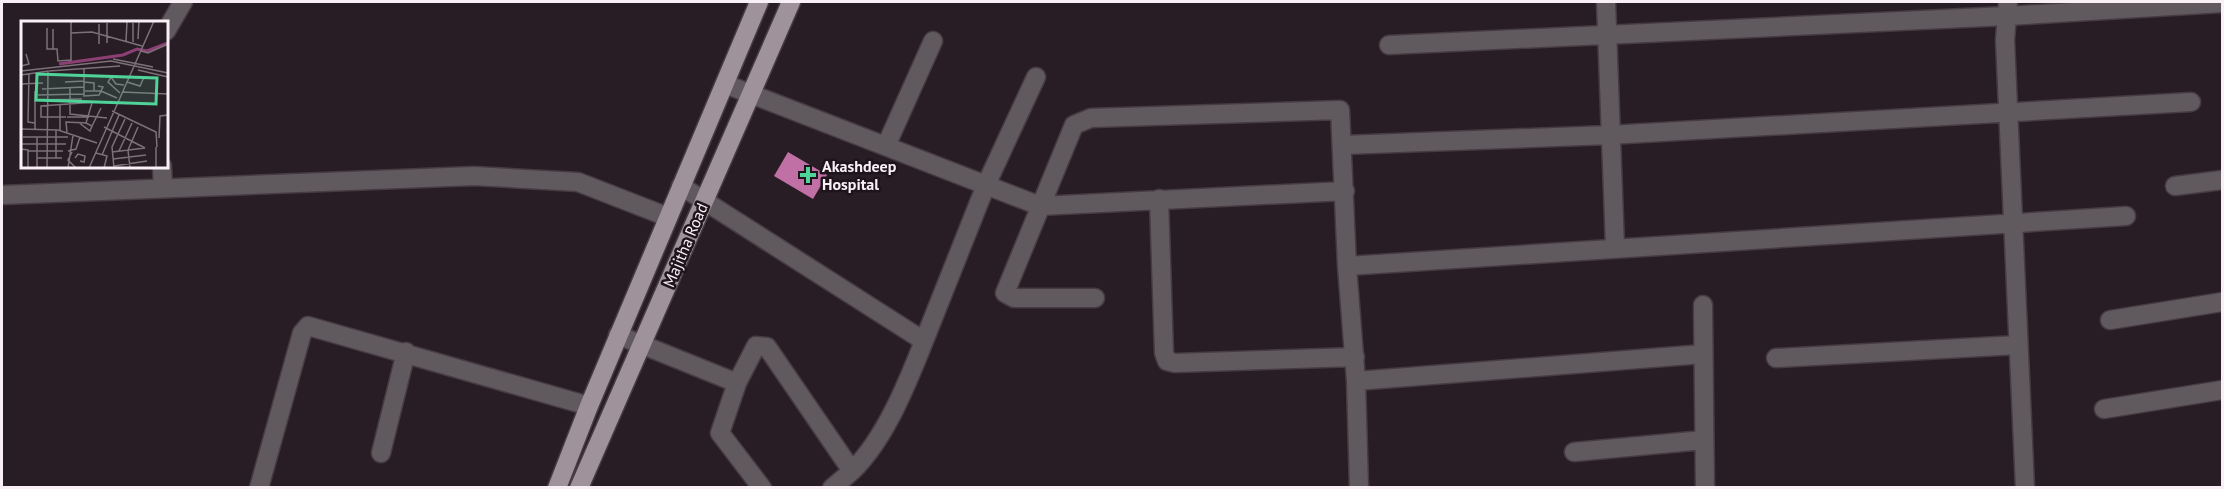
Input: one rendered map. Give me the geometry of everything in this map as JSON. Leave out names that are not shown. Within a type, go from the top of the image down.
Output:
[{"type":"main road","name":"Majitha Road","points":[[557,488],[618,335],[759,2]]},
{"type":"main road","name":"Majitha Road","points":[[579,488],[790,2]]},
{"type":"street","points":[[168,28],[183,2]]},
{"type":"street","points":[[1606,2],[1615,247]]},
{"type":"street","points":[[1389,45],[1607,35],[2008,9],[2223,3]]},
{"type":"street","points":[[2008,9],[2005,40],[2025,488]]},
{"type":"street","points":[[886,146],[933,41]]},
{"type":"street","points":[[832,488],[863,461],[894,408],[924,341],[986,185],[1036,77]]},
{"type":"street","points":[[725,84],[1040,206],[1345,191]]},
{"type":"street","points":[[1343,146],[1610,135],[2191,102]]},
{"type":"street","points":[[1095,298],[1014,298],[1006,295],[1005,291],[1074,125],[1091,118],[1336,108],[1342,115],[1347,266],[1356,381],[1359,488]]},
{"type":"street","points":[[162,168],[163,188]]},
{"type":"street","points":[[2,195],[474,176],[578,182],[668,217]]},
{"type":"street","points":[[2175,186],[2223,180]]},
{"type":"street","points":[[681,186],[924,341]]},
{"type":"street","points":[[1159,199],[1164,353],[1167,361],[1175,363],[1354,357]]},
{"type":"street","points":[[1347,266],[2126,216]]},
{"type":"street","points":[[2110,320],[2223,302]]},
{"type":"street","points":[[1703,305],[1705,488]]},
{"type":"street","points":[[258,488],[302,333],[306,327],[315,326],[589,406]]},
{"type":"street","points":[[618,335],[737,383]]},
{"type":"street","points":[[1776,358],[2018,345]]},
{"type":"street","points":[[762,488],[720,433],[737,383],[756,346],[767,348],[852,471]]},
{"type":"street","points":[[381,453],[406,352]]},
{"type":"street","points":[[1356,381],[1703,354]]},
{"type":"street","points":[[2104,409],[2223,390]]},
{"type":"street","points":[[1575,452],[1704,440]]},
{"type":"building","points":[[788,152],[827,175],[813,199],[774,176]]},
{"type":"place","name":"Akashdeep Hospital","points":[[808,175]]}]
